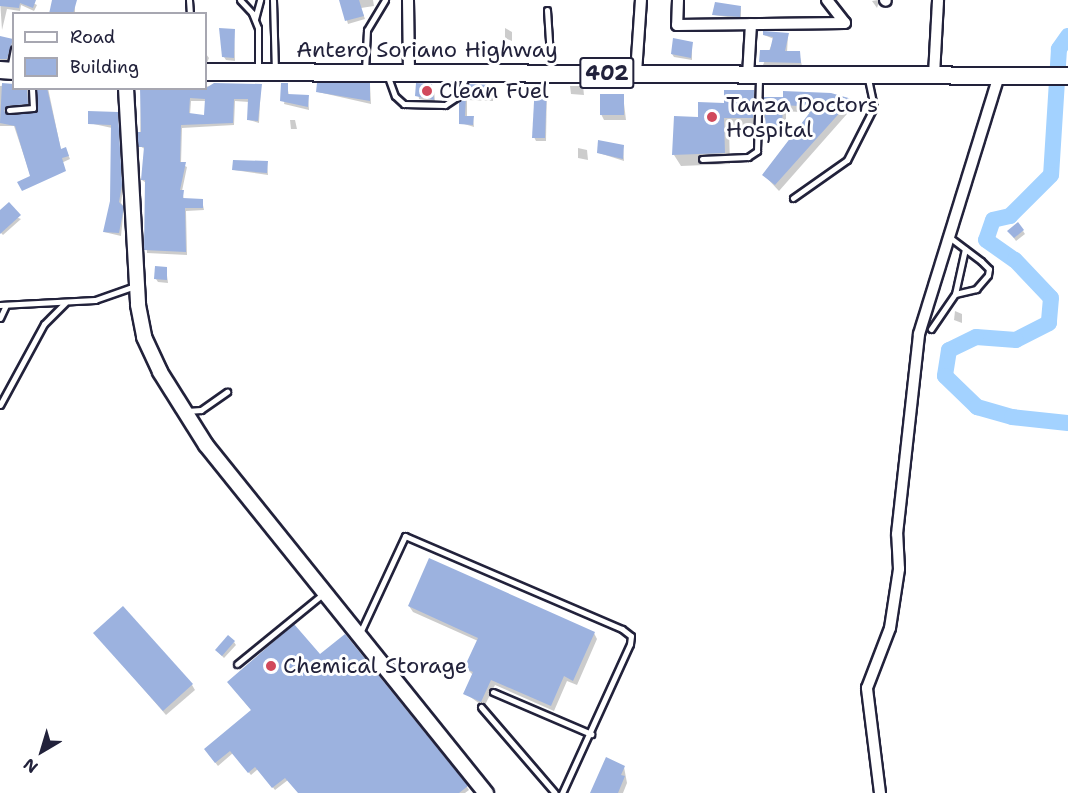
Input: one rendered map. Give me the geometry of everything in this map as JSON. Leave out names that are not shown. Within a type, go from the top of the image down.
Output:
[{"type":"main road","name":"Antero Soriano Highway","points":[[1030,74],[1068,64]]},
{"type":"main road","name":"Antero Soriano Highway","points":[[207,72],[636,72],[754,76],[1003,76],[1030,74],[1068,76]]},
{"type":"main road","name":"Antero Soriano Highway","points":[[1030,74],[1068,82]]},
{"type":"street","points":[[408,0],[409,73]]},
{"type":"street","points":[[636,72],[641,0]]},
{"type":"street","points":[[678,0],[677,25],[845,23],[827,0]]},
{"type":"street","points":[[934,75],[938,0]]},
{"type":"street","points":[[751,24],[754,76]]},
{"type":"street","points":[[880,793],[867,688],[890,628],[897,581],[897,534],[919,334],[1003,76]]},
{"type":"street","points":[[126,90],[136,285],[144,337],[182,411],[324,593],[486,793]]},
{"type":"lane","points":[[240,0],[255,21],[267,73]]},
{"type":"lane","points":[[255,21],[260,0]]},
{"type":"lane","points":[[267,73],[273,0]]},
{"type":"lane","points":[[365,73],[366,30],[386,0]]},
{"type":"lane","points":[[547,10],[552,73]]},
{"type":"lane","points":[[386,73],[398,101],[436,105],[454,100],[467,73]]},
{"type":"lane","points":[[702,159],[748,157],[759,147],[754,76]]},
{"type":"lane","points":[[793,198],[848,160],[874,107],[867,76]]},
{"type":"lane","points":[[9,110],[33,108],[32,90]]},
{"type":"lane","points":[[950,238],[988,268],[988,275],[976,289],[955,294]]},
{"type":"lane","points":[[931,329],[955,294],[965,249]]},
{"type":"lane","points":[[0,318],[3,305],[95,300],[136,285]]},
{"type":"lane","points":[[0,405],[44,324],[65,303]]},
{"type":"lane","points":[[182,411],[201,410],[227,392]]},
{"type":"lane","points":[[359,635],[405,536],[590,615],[631,636],[591,734],[562,793]]},
{"type":"lane","points":[[237,664],[324,593]]},
{"type":"lane","points":[[493,692],[591,734]]},
{"type":"lane","points":[[481,707],[555,793]]},
{"type":"building","points":[[0,0],[36,0],[33,8],[20,3],[19,8],[0,6]]},
{"type":"building","points":[[52,0],[77,0],[74,12],[49,12]]},
{"type":"building","points":[[339,0],[359,0],[364,16],[345,21]]},
{"type":"building","points":[[715,2],[741,6],[740,17],[712,15]]},
{"type":"building","points":[[219,28],[235,29],[234,58],[222,57]]},
{"type":"building","points":[[763,31],[789,33],[785,51],[800,51],[801,63],[759,62],[760,50],[770,50],[773,37],[763,35]]},
{"type":"building","points":[[0,36],[12,39],[7,59],[0,59]]},
{"type":"building","points":[[673,38],[693,42],[691,58],[671,54]]},
{"type":"building","points":[[2,83],[12,84],[12,90],[27,90],[28,104],[7,106],[4,111],[9,115],[36,112],[37,90],[47,90],[61,149],[66,147],[69,156],[62,158],[66,171],[22,191],[17,182],[30,176],[15,126],[0,123]]},
{"type":"building","points":[[214,83],[262,84],[258,121],[247,120],[248,99],[234,99],[233,123],[181,125],[180,162],[186,162],[180,190],[184,190],[183,198],[203,199],[203,208],[185,208],[186,252],[144,250],[145,180],[141,180],[144,147],[138,147],[137,132],[141,132],[140,90],[207,90],[207,87]],"holes":[[[190,98],[205,99],[204,115],[189,113]]]},
{"type":"building","points":[[281,83],[288,83],[288,94],[309,95],[308,107],[280,101]]},
{"type":"building","points":[[317,83],[370,83],[370,101],[316,92]]},
{"type":"building","points":[[416,83],[432,84],[434,100],[415,96]]},
{"type":"building","points":[[468,84],[492,85],[492,99],[466,97],[465,116],[474,116],[473,125],[459,124],[459,102]]},
{"type":"building","points":[[535,84],[547,85],[545,138],[532,138]]},
{"type":"building","points":[[724,90],[754,90],[753,118],[724,118],[725,153],[672,155],[674,116],[698,117],[698,102],[724,103]]},
{"type":"building","points":[[783,91],[831,93],[852,99],[775,185],[762,175],[814,107],[783,105],[782,126],[766,126],[763,97],[783,97]]},
{"type":"building","points":[[600,94],[624,94],[624,115],[600,115]]},
{"type":"building","points":[[88,111],[118,112],[122,185],[119,202],[124,207],[119,233],[103,232],[110,201],[111,125],[88,124]]},
{"type":"building","points":[[598,140],[624,145],[623,159],[597,153]]},
{"type":"building","points":[[233,160],[268,161],[267,173],[232,170]]},
{"type":"building","points":[[9,202],[21,215],[0,234],[0,210]]},
{"type":"building","points":[[1018,222],[1024,230],[1014,238],[1007,231]]},
{"type":"building","points":[[155,266],[167,267],[167,280],[154,279]]},
{"type":"building","points":[[429,558],[595,632],[573,681],[564,676],[551,706],[491,680],[481,702],[463,694],[473,672],[464,668],[478,638],[408,606]]},
{"type":"building","points":[[123,606],[193,684],[163,711],[93,633]]},
{"type":"building","points":[[294,624],[320,654],[345,634],[468,786],[459,793],[298,793],[285,778],[272,788],[255,767],[248,773],[230,751],[215,763],[204,749],[251,710],[227,682]]},
{"type":"building","points":[[228,635],[235,641],[222,656],[215,650]]},
{"type":"building","points":[[606,757],[625,766],[621,775],[625,776],[618,793],[590,793]]},
{"type":"waterway","points":[[1068,36],[1059,49],[1051,175],[1010,216],[993,220],[986,240],[1015,260],[1051,298],[1049,323],[1016,340],[976,337],[949,350],[945,376],[977,407],[1012,417],[1068,423]]},
{"type":"place","name":"Clean Fuel","points":[[427,91]]},
{"type":"place","name":"Tanza Doctors Hospital","points":[[712,117]]},
{"type":"place","name":"Chemical Storage","points":[[271,666]]}]
